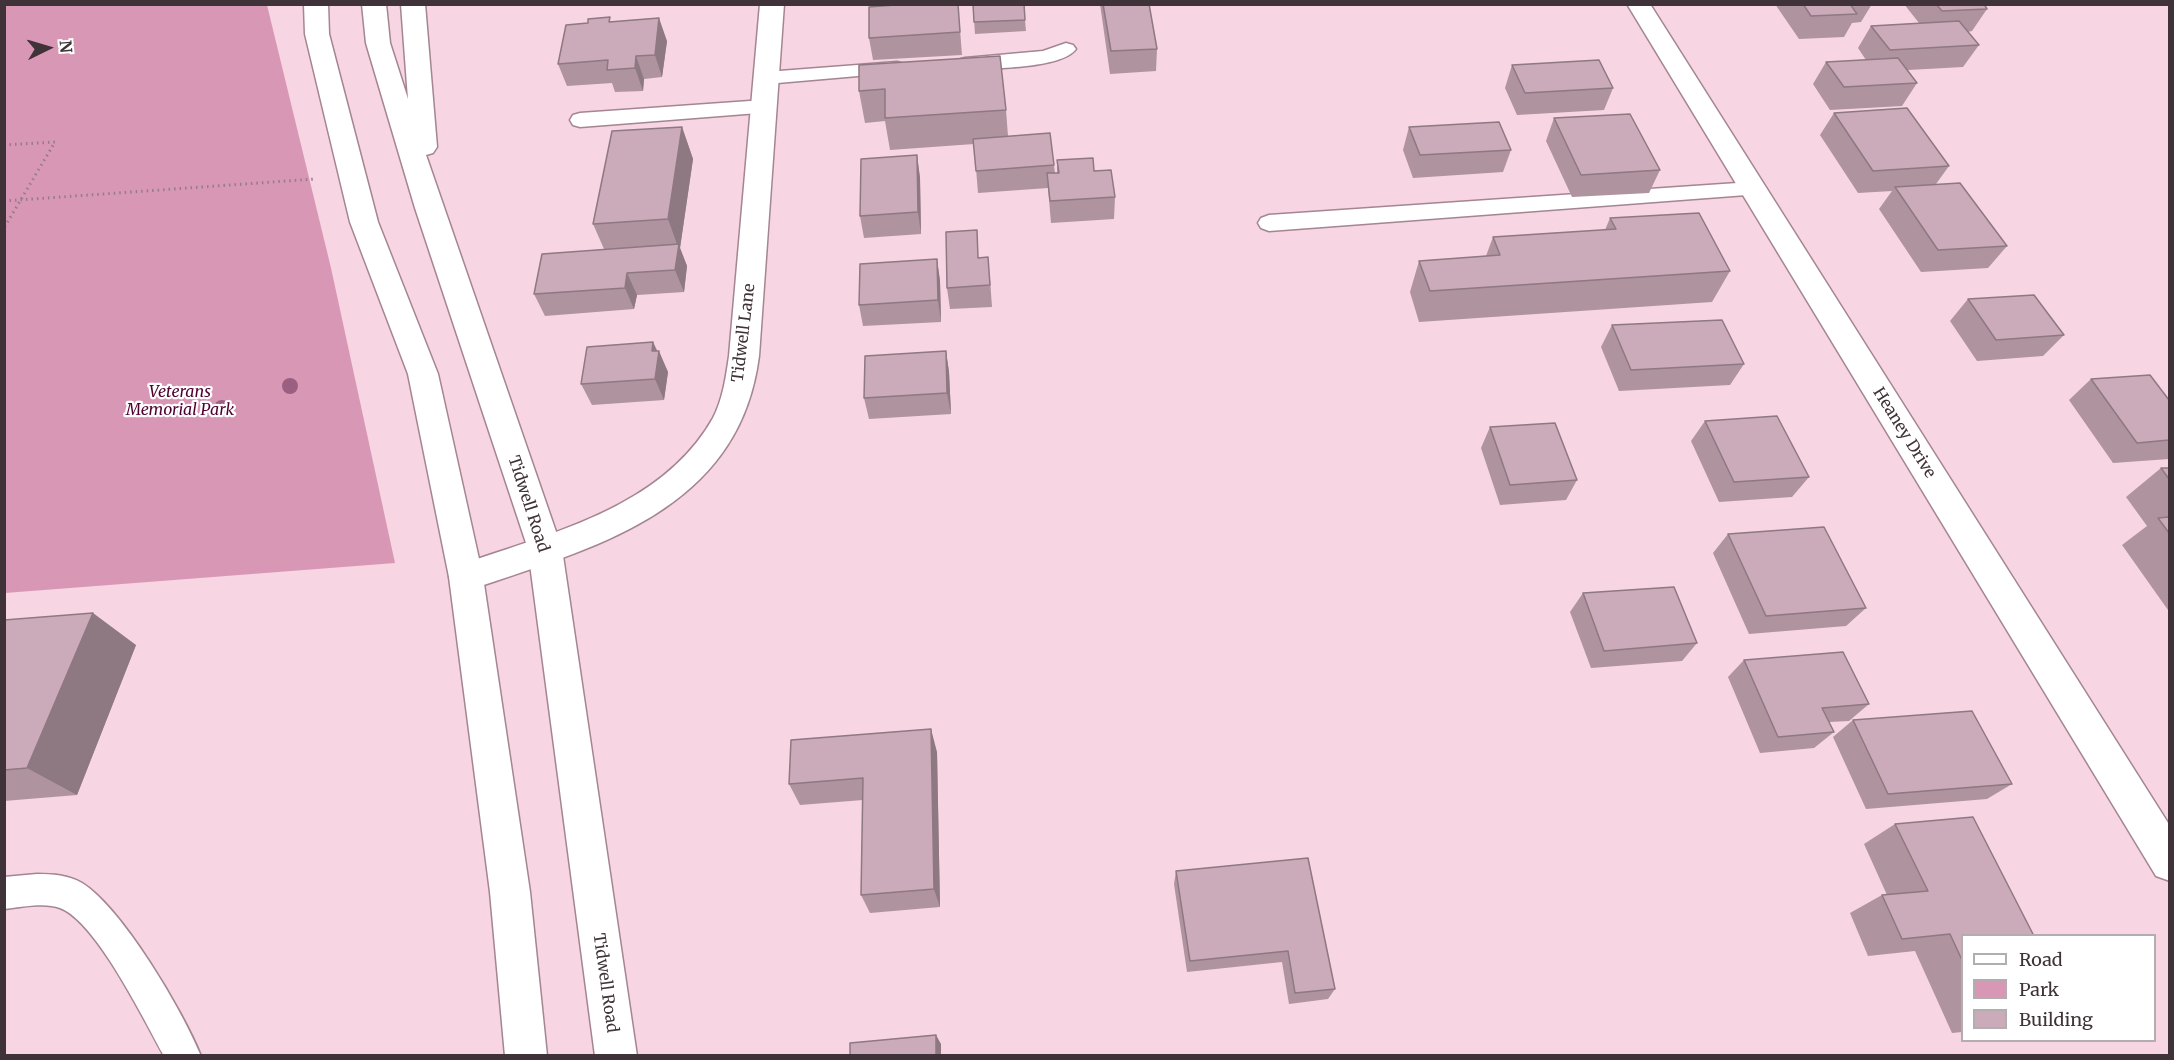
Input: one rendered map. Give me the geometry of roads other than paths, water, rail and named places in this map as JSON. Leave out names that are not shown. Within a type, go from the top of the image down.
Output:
[{"type":"main road","points":[[306,4],[316,19],[364,222],[423,374],[466,577],[510,892],[526,1056]]},
{"type":"main road","name":"Tidwell Road","points":[[374,4],[378,43],[429,208],[544,549],[616,1056]]},
{"type":"main road","points":[[413,4],[429,208]]},
{"type":"main road","name":"Tidwell Lane","points":[[466,577],[624,517],[657,498],[685,476],[708,451],[725,425],[736,394],[744,356],[772,4]]},
{"type":"main road","name":"Heaney Drive","points":[[1638,4],[2169,862]]},
{"type":"lane","points":[[950,64],[1046,57],[1066,49]]},
{"type":"lane","points":[[766,78],[915,66]]},
{"type":"lane","points":[[580,120],[764,107]]},
{"type":"lane","points":[[1269,223],[1752,189]]},
{"type":"lane","points":[[4,893],[26,891],[68,893],[103,921],[184,1056]]},
{"type":"park label","name":"Veterans Memorial Park","points":[[180,401]]}]
